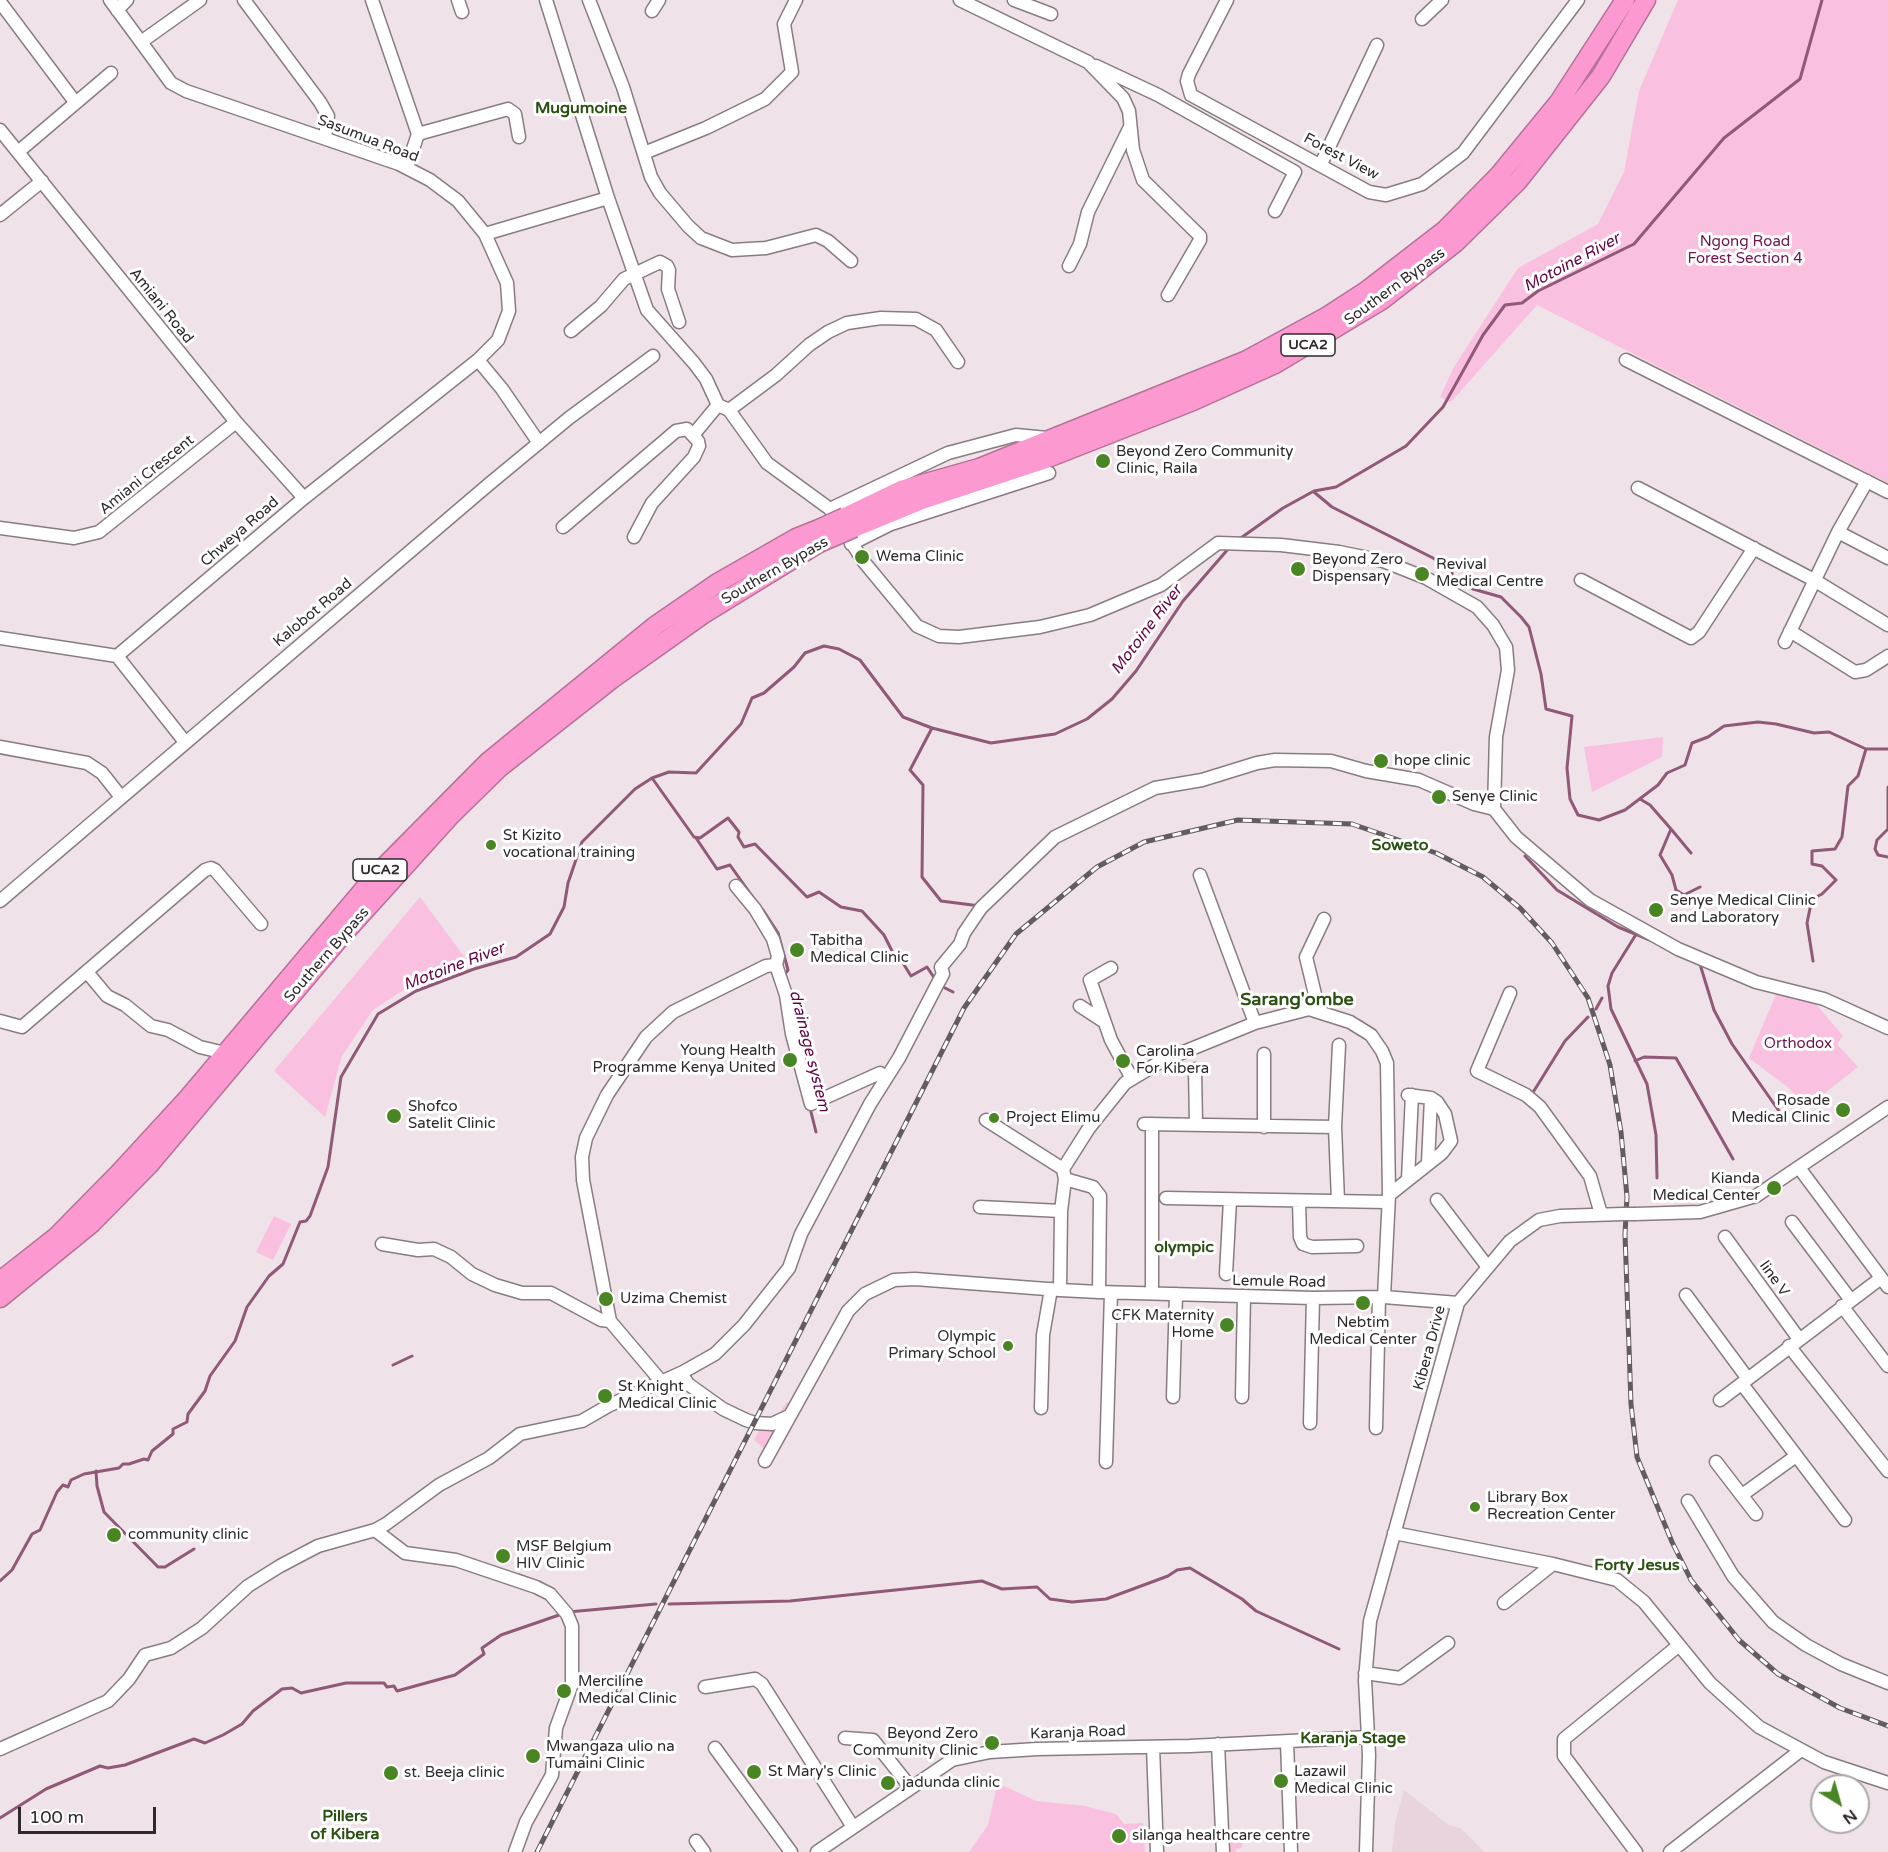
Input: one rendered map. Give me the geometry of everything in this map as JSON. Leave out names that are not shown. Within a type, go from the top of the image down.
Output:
[{"type":"highway","name":"Southern Bypass","points":[[845,525],[901,490],[979,468],[1247,360],[1326,318],[1445,230],[1500,174],[1559,102],[1625,0]]},
{"type":"highway","name":"Southern Bypass","points":[[0,1298],[84,1229],[148,1165],[339,939],[452,814],[499,768],[612,679],[820,536],[845,525],[1040,461],[1193,401],[1285,358],[1382,300],[1455,243],[1518,182],[1601,76],[1646,0]]},
{"type":"highway","name":"Southern Bypass","points":[[0,1281],[56,1237],[119,1173],[225,1053],[375,876],[488,762],[655,626],[748,565],[796,538],[820,536]]},
{"type":"street","points":[[113,5],[128,0]]},
{"type":"street","points":[[141,42],[186,4],[200,0]]},
{"type":"street","points":[[244,0],[320,102],[328,116],[325,137]]},
{"type":"street","points":[[372,0],[418,134],[408,167]]},
{"type":"street","points":[[546,0],[608,198],[647,310],[694,363],[724,407],[773,468],[845,525],[917,626],[926,632],[949,638],[1040,627],[1090,615],[1161,585],[1218,543],[1339,552],[1383,561],[1445,587],[1486,617],[1500,636],[1508,659],[1496,744],[1494,809],[1512,833],[1539,859],[1603,908],[1678,949],[1749,979],[1824,999],[1888,1028]]},
{"type":"street","points":[[589,0],[623,87],[651,177],[660,193],[701,238],[719,247],[746,250],[816,235],[828,241],[851,261]]},
{"type":"street","points":[[644,153],[706,128],[765,99],[792,72],[784,24],[796,0]]},
{"type":"street","points":[[960,0],[1158,95],[1295,172],[1275,211]]},
{"type":"street","points":[[1014,0],[1051,14]]},
{"type":"street","name":"Forest View","points":[[1227,0],[1189,74],[1188,89],[1197,99],[1321,164],[1369,192],[1386,195],[1422,184],[1463,153],[1578,0]]},
{"type":"street","points":[[1422,19],[1442,0]]},
{"type":"street","points":[[0,2],[75,102]]},
{"type":"street","name":"Sasumua Road","points":[[113,5],[171,83],[186,91],[408,167],[458,201],[485,234],[507,283],[509,311],[498,339],[478,360]]},
{"type":"street","points":[[1321,164],[1377,45]]},
{"type":"street","points":[[1088,62],[1123,98],[1129,111],[1133,150],[1143,180],[1200,236],[1200,240],[1168,295]]},
{"type":"street","points":[[18,152],[111,73]]},
{"type":"street","points":[[418,134],[508,109],[515,114],[519,136]]},
{"type":"street","points":[[1069,266],[1080,244],[1088,212],[1131,126]]},
{"type":"street","name":"Amiani Road","points":[[0,130],[236,422],[304,498]]},
{"type":"street","points":[[0,215],[42,181]]},
{"type":"street","points":[[485,234],[608,198]]},
{"type":"street","points":[[571,331],[601,306],[615,286],[656,263],[667,266],[670,299],[680,322]]},
{"type":"street","points":[[694,434],[724,407],[776,375],[809,345],[847,323],[881,318],[916,319],[936,330],[958,362]]},
{"type":"street","name":"Kalobot Road","points":[[0,901],[539,443],[653,356]]},
{"type":"street","points":[[478,360],[502,389],[539,443]]},
{"type":"street","name":"Chweya Road","points":[[117,657],[304,498],[478,360]]},
{"type":"street","points":[[1626,360],[1888,492]]},
{"type":"street","name":"Amiani Crescent","points":[[0,528],[74,538],[99,532],[236,422]]},
{"type":"street","points":[[563,527],[676,431],[681,428],[694,434],[699,446],[694,457],[652,503],[634,537]]},
{"type":"street","points":[[845,525],[891,524],[1049,473]]},
{"type":"street","points":[[1867,481],[1838,532],[1787,636],[1855,672],[1866,670],[1888,656]]},
{"type":"street","points":[[1638,488],[1814,580],[1888,625]]},
{"type":"street","points":[[1838,532],[1888,558]]},
{"type":"street","points":[[1581,580],[1691,638],[1699,632],[1754,548]]},
{"type":"street","points":[[0,638],[117,657],[185,742]]},
{"type":"street","points":[[0,747],[87,763],[102,773],[122,797]]},
{"type":"street","points":[[0,1749],[108,1701],[129,1679],[145,1655],[171,1648],[202,1628],[248,1586],[280,1566],[318,1546],[375,1530],[439,1485],[489,1458],[520,1434],[582,1421],[715,1354],[732,1338],[789,1268],[801,1234],[943,974],[941,967],[960,945],[964,933],[981,908],[1055,837],[1155,788],[1202,780],[1257,763],[1331,761],[1366,771],[1419,780],[1474,804],[1494,809]]},
{"type":"street","points":[[0,1021],[22,1027],[205,870],[211,868],[261,924]]},
{"type":"street","points":[[1200,874],[1255,1023]]},
{"type":"street","points":[[736,886],[755,909],[773,939],[778,956],[776,965],[786,995],[792,1034],[811,1104],[880,1073],[886,1079]]},
{"type":"street","points":[[1319,1011],[1306,957],[1324,919]]},
{"type":"street","points":[[660,1380],[609,1321],[583,1180],[582,1157],[586,1138],[624,1066],[661,1020],[682,1006],[757,970],[776,965]]},
{"type":"street","points":[[1111,968],[1090,980],[1104,1021],[1131,1077]]},
{"type":"street","points":[[87,972],[107,996],[125,1005],[151,1026],[168,1030],[200,1047],[225,1053]]},
{"type":"street","points":[[1510,993],[1477,1071],[1526,1095],[1540,1107],[1590,1176],[1601,1214]]},
{"type":"street","points":[[1080,1006],[1104,1021]]},
{"type":"street","points":[[1041,1408],[1042,1335],[1056,1290],[1064,1174],[1089,1128],[1131,1077],[1255,1023],[1309,1009],[1350,1022],[1371,1035],[1388,1063],[1388,1199],[1381,1297],[1376,1428]]},
{"type":"street","points":[[1338,1201],[1335,1127],[1339,1045]]},
{"type":"street","points":[[1264,1054],[1264,1126]]},
{"type":"street","points":[[1195,1069],[1196,1124]]},
{"type":"street","points":[[1166,1198],[1299,1202],[1388,1199],[1408,1179],[1442,1153],[1451,1141],[1444,1114],[1437,1102],[1431,1098],[1410,1095],[1408,1179]]},
{"type":"street","points":[[1428,1163],[1431,1098]]},
{"type":"street","name":"Kibera Drive","points":[[1366,1852],[1369,1737],[1365,1673],[1371,1614],[1458,1303],[1487,1266],[1523,1231],[1542,1219],[1601,1214],[1700,1212],[1724,1207],[1756,1196],[1800,1169],[1888,1107]]},
{"type":"street","points":[[986,1120],[1064,1174],[1093,1187],[1100,1196],[1105,1292],[1106,1462]]},
{"type":"street","points":[[1152,1292],[1148,1124],[1335,1127]]},
{"type":"street","points":[[1720,1400],[1846,1303],[1884,1282],[1800,1169]]},
{"type":"street","points":[[1226,1274],[1230,1200]]},
{"type":"street","points":[[1437,1200],[1487,1266]]},
{"type":"street","points":[[1299,1202],[1300,1237],[1303,1244],[1312,1247],[1357,1246]]},
{"type":"street","points":[[980,1207],[1061,1211]]},
{"type":"street","points":[[1792,1222],[1888,1366]]},
{"type":"street","name":"line V","points":[[1725,1237],[1794,1342],[1888,1471]]},
{"type":"street","points":[[382,1244],[418,1250],[434,1249],[451,1257],[472,1274],[495,1285],[522,1293],[550,1293],[601,1320],[609,1321]]},
{"type":"street","name":"Lemule Road","points":[[765,1461],[848,1311],[865,1294],[894,1280],[915,1279],[1105,1292],[1312,1298],[1381,1297],[1458,1303]]},
{"type":"street","points":[[1173,1397],[1176,1294]]},
{"type":"street","points":[[1686,1295],[1796,1456],[1845,1520]]},
{"type":"street","points":[[1242,1397],[1244,1296]]},
{"type":"street","points":[[1310,1423],[1312,1298]]},
{"type":"street","points":[[681,1373],[688,1384],[723,1409],[746,1420],[772,1424],[790,1416]]},
{"type":"street","points":[[1742,1495],[1796,1456]]},
{"type":"street","points":[[1716,1462],[1756,1514]]},
{"type":"street","points":[[1688,1501],[1733,1576],[1773,1622],[1806,1645],[1841,1664],[1888,1683]]},
{"type":"street","points":[[375,1530],[405,1553],[456,1560],[550,1594],[565,1610],[572,1626],[572,1684],[556,1728],[552,1775],[526,1822],[515,1852]]},
{"type":"street","points":[[1394,1533],[1553,1564],[1617,1580],[1631,1589],[1710,1683],[1760,1727],[1824,1762],[1888,1783]]},
{"type":"street","points":[[1504,1603],[1553,1564]]},
{"type":"street","points":[[1365,1673],[1400,1678],[1448,1643]]},
{"type":"street","points":[[1636,1852],[1564,1756],[1564,1739],[1678,1646]]},
{"type":"street","points":[[705,1687],[755,1679],[762,1684],[853,1827]]},
{"type":"street","name":"Karanja Road","points":[[817,1852],[952,1760],[990,1752],[1091,1746],[1153,1747],[1369,1737]]},
{"type":"street","points":[[845,1738],[873,1740],[911,1788]]},
{"type":"street","points":[[1287,1742],[1291,1852]]},
{"type":"street","points":[[1218,1744],[1223,1852]]},
{"type":"street","points":[[1153,1747],[1157,1852]]},
{"type":"street","points":[[715,1748],[791,1852]]},
{"type":"street","points":[[1670,1852],[1801,1750]]},
{"type":"street","points":[[696,1841],[704,1852]]},
{"type":"shaded area","points":[[1712,1197],[1713,1201],[1674,1209],[1674,1204]]},
{"type":"shaded area","points":[[1404,1790],[1449,1825],[1461,1828],[1484,1852],[1392,1852],[1395,1823]]},
{"type":"green space","name":"Ngong Road Forest Section 4","points":[[1678,0],[1888,0],[1888,483],[1537,305],[1451,402],[1440,397],[1454,367],[1518,268],[1598,224],[1624,172],[1639,91]]},
{"type":"green space","points":[[1663,737],[1662,757],[1592,792],[1584,747]]},
{"type":"green space","points":[[420,897],[469,963],[444,971],[402,991],[373,1010],[342,1056],[325,1117],[274,1071]]},
{"type":"green space","name":"Orthodox","points":[[1777,992],[1816,1004],[1843,1036],[1837,1044],[1858,1067],[1807,1107],[1790,1089],[1749,1058]]},
{"type":"green space","points":[[274,1216],[291,1224],[273,1260],[256,1252]]},
{"type":"green space","points":[[802,1399],[771,1460],[760,1454],[763,1448],[754,1440],[764,1421],[777,1417],[786,1403]]},
{"type":"green space","points":[[997,1786],[1004,1786],[1036,1801],[1085,1806],[1116,1814],[1124,1824],[1143,1823],[1145,1852],[969,1852],[988,1825]]},
{"type":"green space","points":[[1222,1829],[1243,1834],[1242,1848],[1236,1849],[1235,1852],[1223,1852]]},
{"type":"waterway","name":"Motoine River","points":[[1238,540],[1283,508],[1314,491],[1336,487],[1406,446],[1443,407],[1483,335],[1505,305],[1522,303],[1538,291],[1634,244],[1724,138],[1800,79],[1822,0]]},
{"type":"waterway","points":[[1314,492],[1332,507],[1433,558],[1452,571],[1452,576],[1473,589],[1501,597],[1521,617],[1529,627],[1541,674],[1546,709],[1572,716],[1567,768],[1570,799],[1578,815],[1599,820],[1625,810],[1658,785],[1667,773],[1685,765],[1692,743],[1708,737],[1724,726],[1758,722],[1776,724],[1814,733],[1829,732],[1866,749],[1888,749]]},
{"type":"waterway","name":"Motoine River","points":[[0,1581],[12,1570],[32,1534],[40,1530],[57,1492],[63,1485],[68,1487],[71,1480],[84,1474],[119,1468],[123,1464],[144,1459],[148,1460],[152,1451],[173,1434],[173,1429],[187,1422],[188,1414],[205,1391],[210,1376],[235,1341],[247,1307],[269,1276],[283,1264],[300,1222],[306,1221],[310,1216],[328,1167],[341,1077],[378,1014],[416,991],[474,969],[516,957],[550,934],[564,907],[568,883],[582,842],[635,789],[652,778],[669,772],[696,773],[741,724],[752,698],[764,693],[794,667],[805,653],[824,646],[839,649],[860,660],[903,717],[932,728],[991,743],[1055,734],[1087,719],[1112,699],[1136,671],[1183,601],[1229,548]]},
{"type":"waterway","name":"drainage system","points":[[932,728],[910,770],[923,785],[922,877],[941,901],[980,906]]},
{"type":"waterway","points":[[1813,961],[1807,923],[1812,899],[1822,894],[1836,880],[1822,866],[1812,864],[1812,851],[1835,849],[1842,837],[1848,786],[1858,776],[1866,749]]},
{"type":"waterway","name":"drainage system","points":[[652,778],[694,837],[700,838],[728,818],[739,832],[738,837],[744,847],[755,844],[807,897],[819,892],[841,907],[862,911],[884,935],[895,957],[898,955],[911,976],[927,967],[935,979]]},
{"type":"waterway","name":"drainage system","points":[[1888,787],[1888,829],[1877,840],[1875,849],[1878,855],[1888,857]]},
{"type":"waterway","points":[[1640,799],[1650,805],[1671,829],[1660,855],[1672,875],[1676,890],[1684,895],[1700,887]]},
{"type":"waterway","points":[[1671,829],[1691,853]]},
{"type":"waterway","name":"drainage system","points":[[696,838],[717,869],[730,865],[757,903]]},
{"type":"waterway","points":[[1525,856],[1557,890],[1618,927],[1650,940]]},
{"type":"waterway","name":"drainage system","points":[[763,910],[778,933],[788,970],[784,975]]},
{"type":"waterway","points":[[1635,936],[1612,973],[1608,986],[1611,1009],[1647,1084],[1656,1135],[1657,1178]]},
{"type":"waterway","points":[[1699,961],[1714,1010],[1732,1044],[1786,1121]]},
{"type":"waterway","name":"drainage system","points":[[941,986],[953,992]]},
{"type":"waterway","points":[[1596,1009],[1602,998]]},
{"type":"waterway","points":[[1532,1094],[1565,1041],[1588,1017]]},
{"type":"waterway","points":[[1635,1061],[1644,1057],[1676,1058],[1733,1159]]},
{"type":"waterway","name":"drainage system","points":[[810,1108],[816,1132]]},
{"type":"waterway","name":"drainage system","points":[[393,1365],[412,1356]]},
{"type":"waterway","points":[[96,1471],[97,1486],[104,1512],[158,1567],[165,1567],[194,1549]]},
{"type":"waterway","points":[[669,1604],[790,1601],[982,1581],[1002,1589],[1037,1587],[1050,1599],[1072,1602],[1106,1599],[1168,1576],[1177,1570],[1190,1568],[1242,1599],[1256,1611],[1339,1649]]},
{"type":"waterway","points":[[519,1575],[541,1583]]},
{"type":"waterway","points":[[568,1612],[656,1604]]},
{"type":"waterway","points":[[0,1818],[46,1789],[100,1766],[108,1768],[125,1765],[194,1739],[205,1743],[223,1735],[242,1724],[253,1711],[282,1689],[292,1688],[301,1693],[346,1683],[384,1683],[387,1687],[394,1686],[397,1691],[455,1675],[484,1654],[482,1648],[501,1635],[562,1614]]},
{"type":"railway","points":[[537,1852],[964,1008],[1016,934],[1097,867],[1144,842],[1238,820],[1352,824],[1436,853],[1483,877],[1520,908],[1552,943],[1588,998],[1610,1065],[1621,1132],[1627,1197],[1625,1234],[1631,1404],[1637,1457],[1672,1542],[1691,1580],[1739,1640],[1778,1674],[1840,1708],[1888,1726]]},
{"type":"place","name":"Beyond Zero Community Clinic, Raila","points":[[1103,461]]},
{"type":"place","name":"Wema Clinic","points":[[862,557]]},
{"type":"place","name":"Beyond Zero Dispensary","points":[[1298,569]]},
{"type":"place","name":"Revival Medical Centre","points":[[1422,574]]},
{"type":"place","name":"hope clinic","points":[[1381,761]]},
{"type":"place","name":"Senye Clinic","points":[[1439,797]]},
{"type":"place","name":"St Kizito vocational training","points":[[491,845]]},
{"type":"place","name":"Senye Medical Clinic and Laboratory","points":[[1656,910]]},
{"type":"place","name":"Tabitha Medical Clinic","points":[[797,950]]},
{"type":"place","name":"Young Health Programme Kenya United","points":[[790,1060]]},
{"type":"place","name":"Carolina For Kibera","points":[[1123,1061]]},
{"type":"place","name":"Rosade Medical Clinic","points":[[1843,1110]]},
{"type":"place","name":"Shofco Satelit Clinic","points":[[394,1116]]},
{"type":"place","name":"Project Elimu","points":[[994,1118]]},
{"type":"place","name":"Kianda Medical Center","points":[[1774,1188]]},
{"type":"place","name":"Uzima Chemist","points":[[606,1299]]},
{"type":"place","name":"Nebtim Medical Center","points":[[1363,1303]]},
{"type":"place","name":"CFK Maternity Home","points":[[1227,1325]]},
{"type":"place","name":"Olympic Primary School","points":[[1008,1346]]},
{"type":"place","name":"St Knight Medical Clinic","points":[[605,1396]]},
{"type":"place","name":"Library Box Recreation Center","points":[[1475,1507]]},
{"type":"place","name":"community clinic","points":[[114,1535]]},
{"type":"place","name":"MSF Belgium HIV Clinic","points":[[503,1556]]},
{"type":"place","name":"Merciline Medical Clinic","points":[[564,1691]]},
{"type":"place","name":"Beyond Zero Community Clinic","points":[[992,1743]]},
{"type":"place","name":"Mwangaza ulio na Tumaini Clinic","points":[[533,1756]]},
{"type":"place","name":"St Mary's Clinic","points":[[754,1772]]},
{"type":"place","name":"st. Beeja clinic","points":[[391,1773]]},
{"type":"place","name":"Lazawil Medical Clinic","points":[[1281,1781]]},
{"type":"place","name":"jadunda clinic","points":[[888,1783]]},
{"type":"place","name":"silanga healthcare centre","points":[[1119,1836]]},
{"type":"district","name":"Mugumoine","points":[[581,109]]},
{"type":"district","name":"Soweto","points":[[1400,846]]},
{"type":"district","name":"Sarang'ombe","points":[[1297,1000]]},
{"type":"district","name":"olympic","points":[[1184,1248]]},
{"type":"district","name":"Forty Jesus","points":[[1637,1566]]},
{"type":"district","name":"Karanja Stage","points":[[1353,1739]]},
{"type":"district","name":"Pillers of Kibera","points":[[345,1826]]}]
